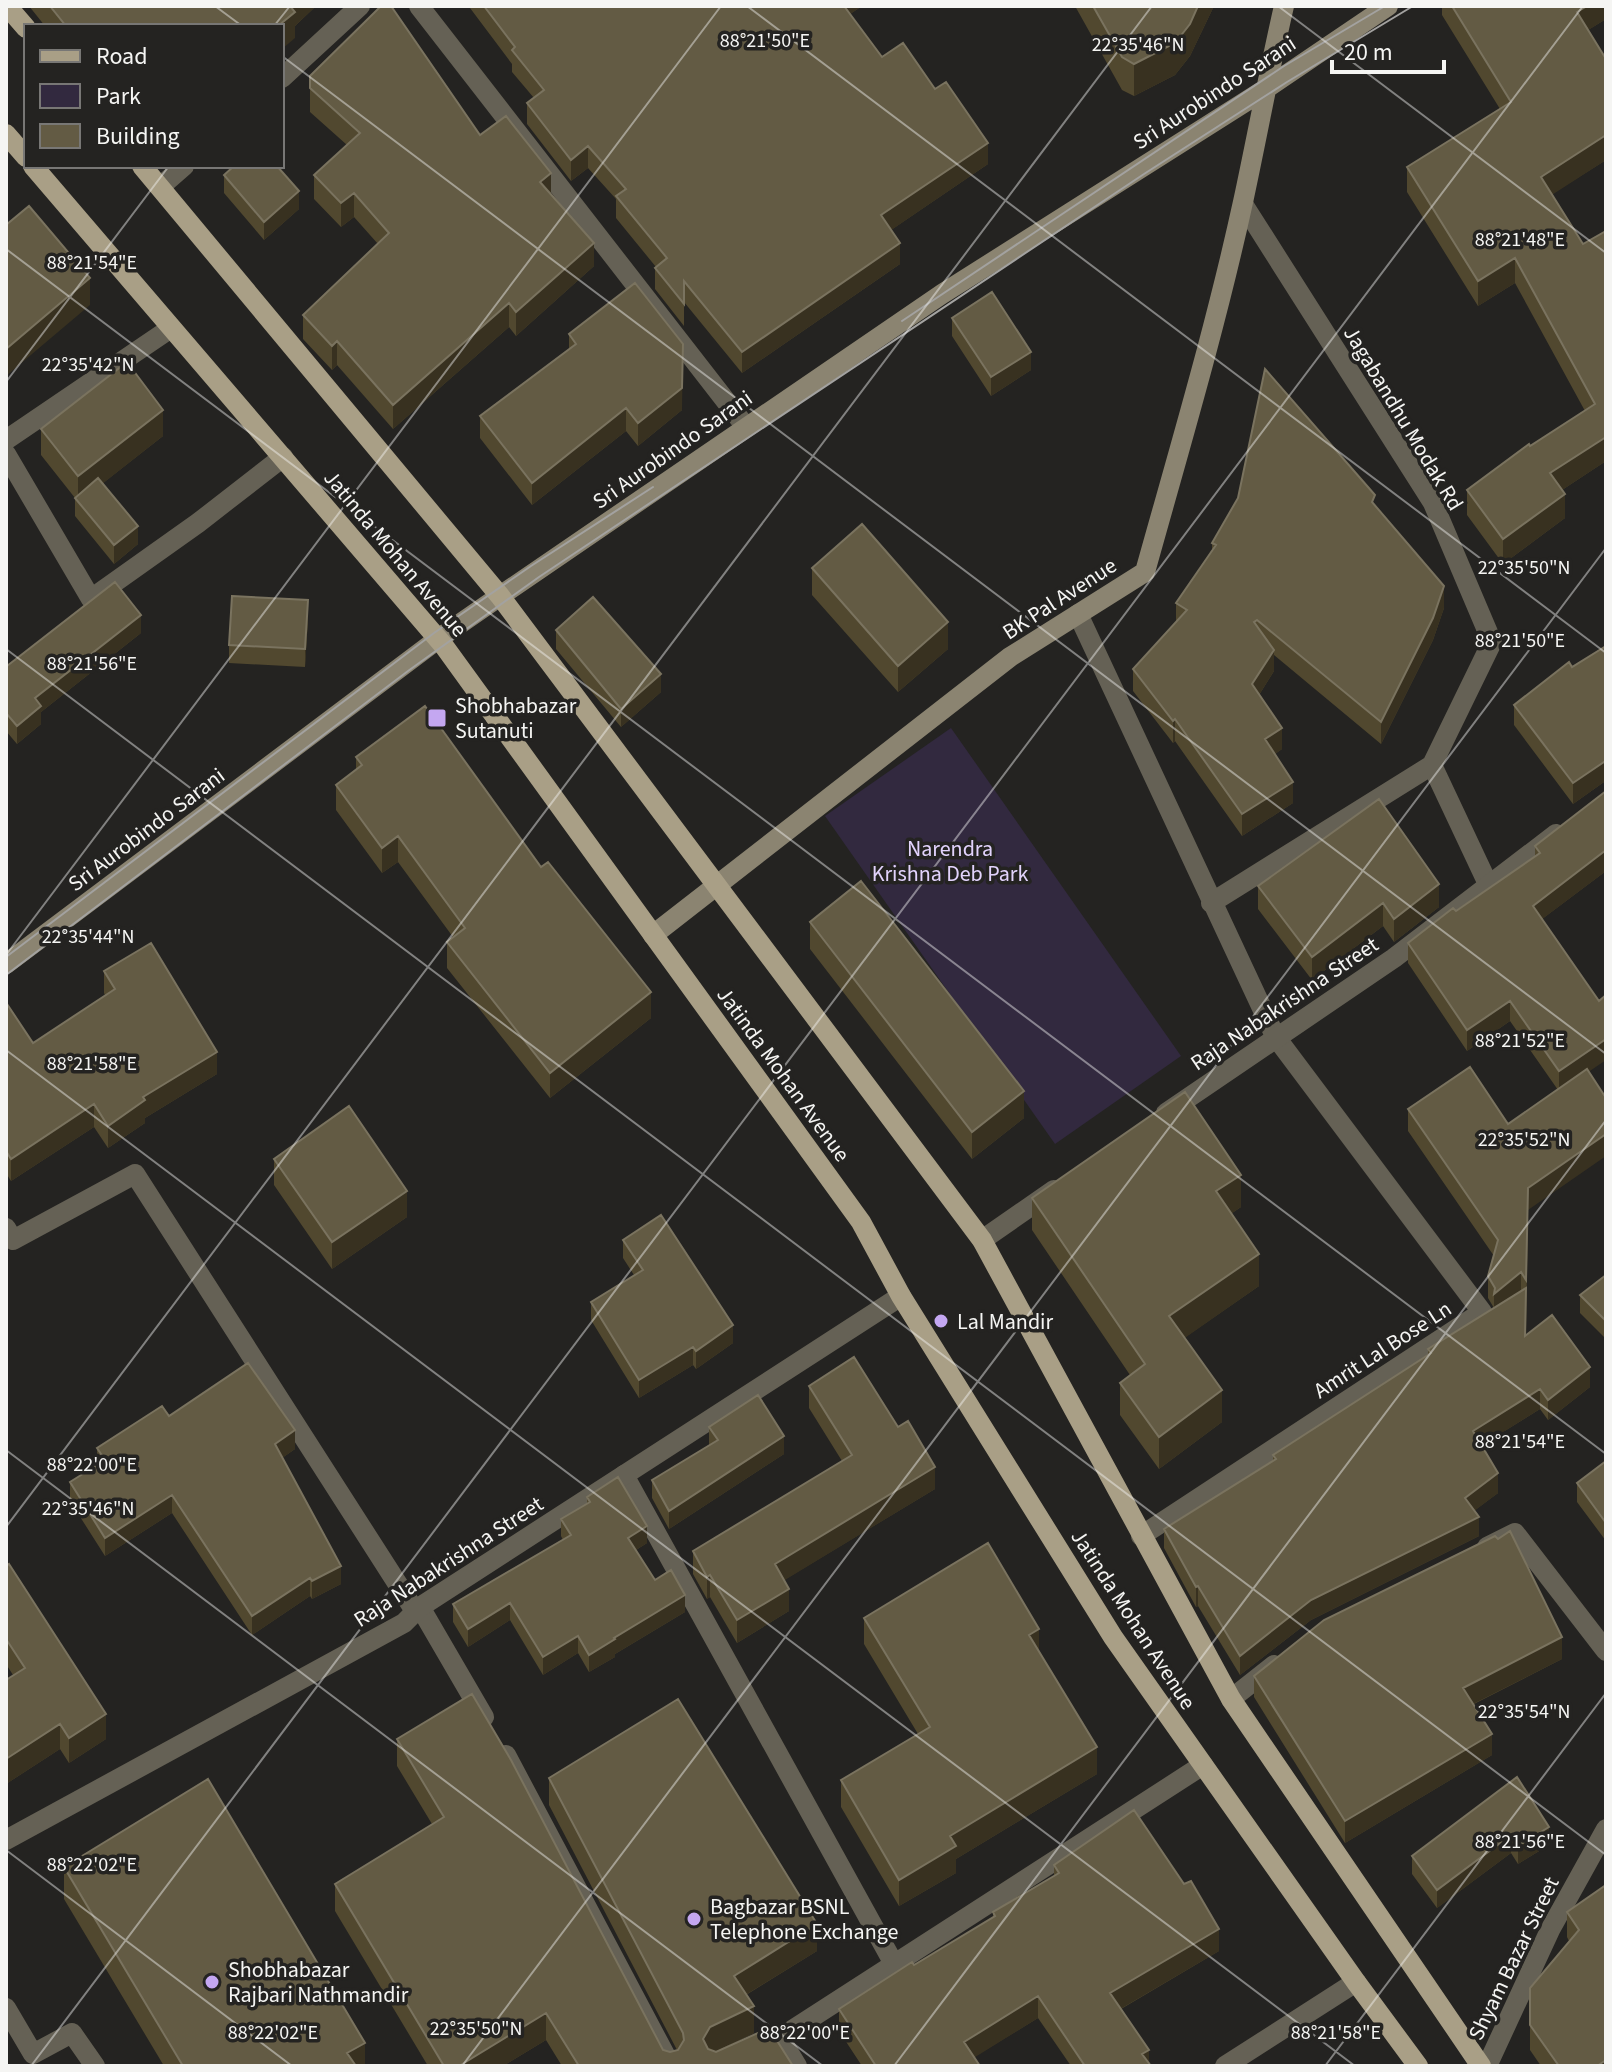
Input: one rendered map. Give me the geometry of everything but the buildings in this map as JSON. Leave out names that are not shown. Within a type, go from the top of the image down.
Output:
[{"type":"main road","points":[[7,6],[24,26]]},
{"type":"main road","name":"BK Pal Avenue","points":[[653,935],[1010,657],[1145,572],[1243,204],[1264,90],[1284,6]]},
{"type":"main road","name":"Sri Aurobindo Sarani","points":[[6,964],[438,639],[500,596],[942,294],[1264,90],[1388,6]]},
{"type":"main road","points":[[6,134],[24,155]]},
{"type":"main road","name":"Jatinda Mohan Avenue","points":[[35,168],[438,639],[861,1222],[901,1296],[1113,1637],[1418,2066]]},
{"type":"main road","points":[[144,168],[500,596],[982,1240],[1231,1699],[1484,2066]]},
{"type":"street","points":[[284,76],[360,6]]},
{"type":"street","points":[[419,6],[746,427]]},
{"type":"street","points":[[160,187],[182,168]]},
{"type":"street","name":"Jagabandhu Modak Rd","points":[[1243,204],[1433,503],[1492,642],[1432,765]]},
{"type":"street","points":[[6,440],[171,328]]},
{"type":"street","points":[[6,454],[91,599],[198,523],[283,457]]},
{"type":"street","points":[[1078,614],[1275,1036]]},
{"type":"street","points":[[1211,903],[1432,765],[1488,884]]},
{"type":"street","name":"Raja Nabakrishna Street","points":[[1148,1125],[1394,958],[1569,823]]},
{"type":"street","name":"Amrit Lal Bose Ln","points":[[1141,1536],[1482,1312],[1275,1036]]},
{"type":"street","points":[[6,1228],[13,1240],[135,1174],[418,1609],[495,1734],[671,2066]]},
{"type":"street","points":[[982,1240],[1071,1178]]},
{"type":"street","name":"Raja Nabakrishna Street","points":[[6,1840],[404,1623],[418,1609],[901,1296]]},
{"type":"street","points":[[624,1475],[894,1964]]},
{"type":"street","points":[[1472,1554],[1515,1533],[1606,1651]]},
{"type":"street","points":[[1231,1699],[1292,1651]]},
{"type":"street","points":[[716,2066],[780,2038],[1203,1765]]},
{"type":"street","name":"Shyam Bazar Street","points":[[1484,2066],[1550,1930],[1606,1829]]},
{"type":"street","points":[[1225,2066],[1356,1982]]},
{"type":"street","points":[[6,2008],[33,2054],[72,2033],[95,2066]]},
{"type":"street","points":[[780,2038],[797,2066]]},
{"type":"green space","name":"Narendra Krishna Deb Park","points":[[951,728],[1181,1056],[1055,1144],[825,816]]},
{"type":"tram line","points":[[902,321],[1284,66],[1385,6]]},
{"type":"tram line","points":[[6,975],[408,671],[539,577],[1144,174],[1413,6]]},
{"type":"tram line","points":[[6,957],[434,633],[653,487]]},
{"type":"place","name":"Shobhabazar Sutanuti","points":[[437,718]]},
{"type":"place","name":"Lal Mandir","points":[[941,1321]]},
{"type":"place","name":"Bagbazar BSNL Telephone Exchange","points":[[694,1919]]},
{"type":"place","name":"Shobhabazar Rajbari Nathmandir","points":[[212,1982]]}]
